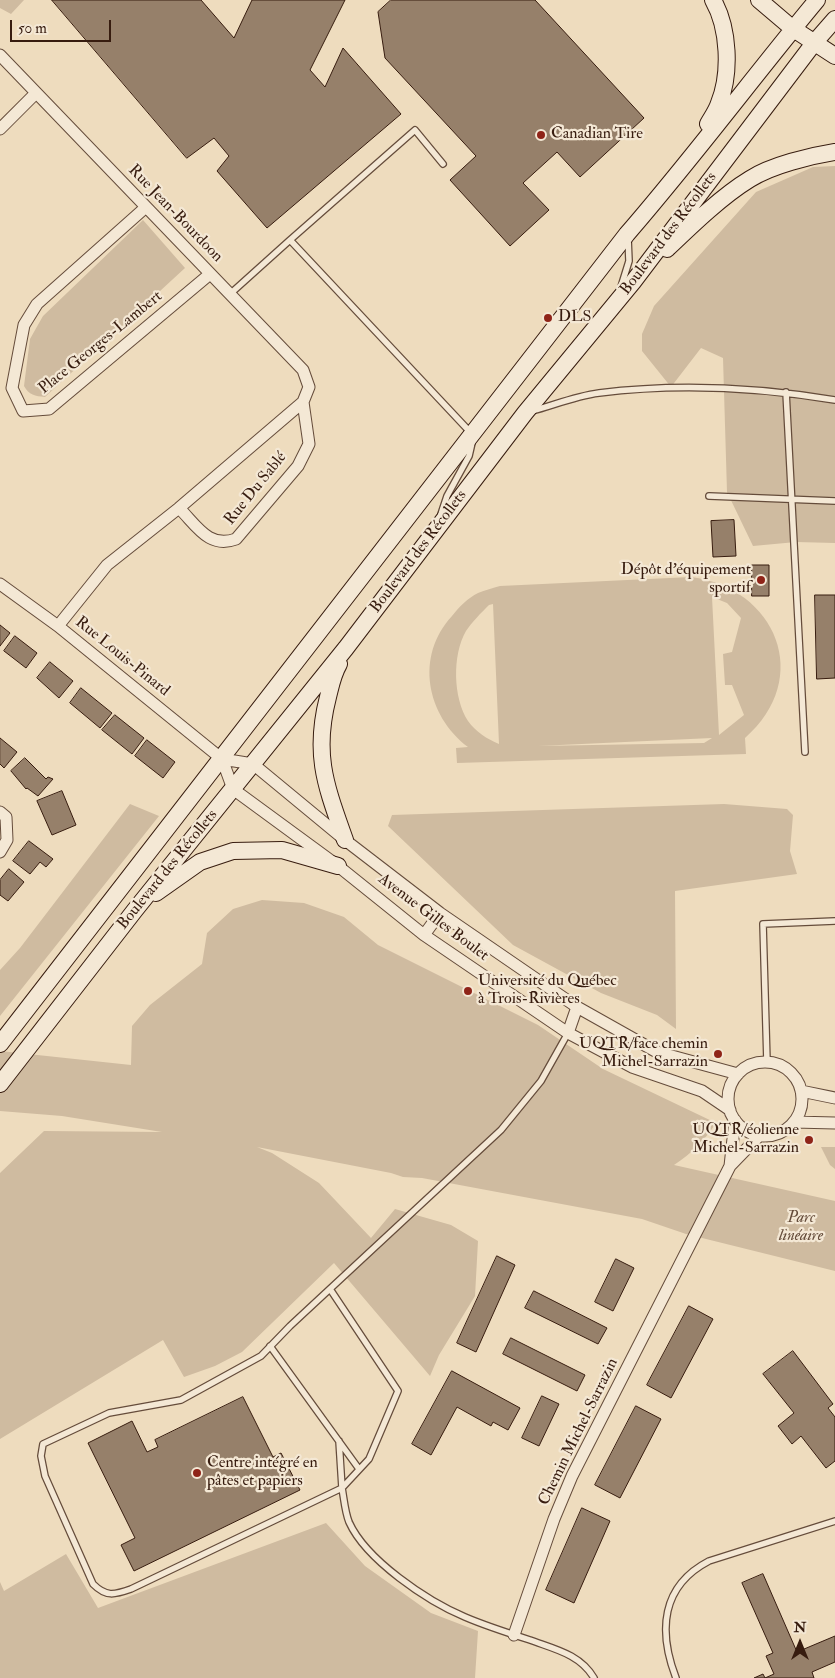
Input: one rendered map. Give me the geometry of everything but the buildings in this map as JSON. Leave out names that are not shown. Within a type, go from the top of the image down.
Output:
[{"type":"main road","points":[[682,170],[720,103],[728,55],[720,12],[713,0]]},
{"type":"main road","points":[[758,0],[792,28],[835,56]]},
{"type":"main road","points":[[810,2],[834,21]]},
{"type":"main road","name":"Boulevard des Récollets","points":[[0,1044],[627,234],[682,170],[810,2]]},
{"type":"main road","name":"Boulevard des Récollets","points":[[0,1084],[134,910],[346,648],[525,413],[633,282],[814,43],[834,21]]},
{"type":"main road","points":[[633,282],[693,225],[751,178],[807,157],[835,152]]},
{"type":"main road","points":[[346,648],[334,673],[321,725],[321,752],[327,790],[346,840]]},
{"type":"main road","points":[[134,910],[200,862],[233,851],[282,850],[338,866]]},
{"type":"street","name":"Rue Jean-Bourdoon","points":[[0,55],[303,370],[309,386],[303,402]]},
{"type":"street","points":[[0,129],[36,93]]},
{"type":"street","name":"Place Georges-Lambert","points":[[146,207],[37,304],[24,325],[12,388],[22,411],[50,409],[210,274]]},
{"type":"street","name":"Rue Du Sablé","points":[[179,508],[212,541],[225,543],[236,540],[298,466],[309,444],[303,402]]},
{"type":"street","name":"Rue Du Sablé","points":[[58,626],[107,565],[179,508],[303,402]]},
{"type":"street","name":"Rue Louis-Pinard","points":[[0,584],[58,626],[222,758],[253,764]]},
{"type":"street","points":[[222,758],[232,789]]},
{"type":"street","name":"Avenue Gilles Boulet","points":[[253,764],[440,913],[577,1007],[657,1052],[738,1074]]},
{"type":"street","name":"Avenue Gilles Boulet","points":[[232,789],[338,866],[424,935],[568,1033],[632,1067],[702,1091],[732,1115],[743,1128],[760,1135]]},
{"type":"street","points":[[0,812],[6,817],[7,840],[0,852]]},
{"type":"street","points":[[424,935],[440,913]]},
{"type":"street","points":[[568,1033],[577,1007]]},
{"type":"street","points":[[732,1115],[728,1091],[738,1074],[751,1065],[767,1062],[779,1064],[789,1071],[797,1080],[801,1090],[799,1112],[794,1122],[785,1130],[775,1134],[760,1135]]},
{"type":"street","points":[[801,1090],[835,1098]]},
{"type":"street","name":"Chemin Michel-Sarrazin","points":[[730,1166],[732,1115]]},
{"type":"street","points":[[794,1122],[835,1123]]},
{"type":"street","name":"Chemin Michel-Sarrazin","points":[[514,1635],[554,1519],[572,1476],[730,1166],[760,1135]]},
{"type":"lane","points":[[230,294],[415,130],[442,164]]},
{"type":"lane","points":[[615,304],[629,261],[627,234]]},
{"type":"lane","points":[[290,240],[472,434],[469,456],[447,496],[436,530]]},
{"type":"lane","points":[[525,413],[596,394],[672,387],[713,386],[786,392],[835,400]]},
{"type":"lane","points":[[786,392],[790,499],[805,752]]},
{"type":"lane","points":[[709,496],[835,501]]},
{"type":"lane","points":[[767,1062],[763,924],[835,921]]},
{"type":"lane","points":[[330,1289],[398,1391],[370,1458],[342,1488],[131,1589],[112,1596],[101,1592],[92,1584],[45,1476],[41,1456],[43,1444],[108,1413],[181,1400],[261,1356],[330,1289],[501,1130],[541,1081],[568,1033]]},
{"type":"lane","points":[[270,1346],[359,1469]]},
{"type":"lane","points":[[339,1441],[342,1488],[348,1520],[355,1533],[377,1559],[427,1597],[464,1617],[574,1656],[589,1670],[594,1678]]},
{"type":"lane","points":[[676,1678],[667,1639],[666,1612],[677,1588],[692,1570],[709,1561],[835,1521]]},
{"type":"green space","points":[[0,0],[24,0],[11,14],[0,8]]},
{"type":"green space","points":[[835,166],[835,543],[796,542],[753,546],[727,492],[723,358],[701,348],[671,387],[642,351],[642,334],[654,306],[756,192],[813,167]]},
{"type":"green space","points":[[143,220],[185,268],[45,397],[30,393],[24,386],[30,339],[43,316]]},
{"type":"green space","points":[[691,577],[721,585],[745,598],[764,617],[776,639],[781,664],[778,689],[766,714],[745,738],[746,754],[457,763],[456,748],[468,747],[454,734],[443,719],[435,702],[430,684],[433,649],[440,632],[464,603],[478,593],[500,586]],"holes":[[[712,597],[727,603],[741,618],[732,652],[723,654],[725,685],[732,685],[744,715],[719,735]],[[493,604],[499,744],[482,735],[468,721],[459,701],[456,676],[461,641],[468,628],[489,605]],[[712,738],[704,743],[538,746]]]},
{"type":"green space","points":[[130,804],[159,816],[0,1016],[0,970],[20,948]]},
{"type":"green space","points":[[724,804],[787,809],[793,815],[790,851],[797,874],[675,891],[676,1029],[657,1015],[601,993],[513,945],[388,826],[392,815]]},
{"type":"green space","name":"Parc linéaire","points":[[262,900],[304,903],[344,917],[378,945],[538,1025],[603,1069],[716,1123],[697,1146],[674,1165],[835,1201],[835,1271],[686,1234],[642,1219],[422,1178],[403,1177],[391,1173],[257,1147],[272,1153],[319,1183],[371,1238],[395,1209],[451,1225],[478,1241],[475,1296],[439,1355],[430,1376],[334,1263],[242,1352],[215,1366],[184,1377],[163,1340],[0,1439],[0,1173],[44,1131],[162,1132],[62,1116],[0,1111],[0,1051],[131,1065],[132,1026],[150,1005],[202,964],[207,933],[233,909]]},
{"type":"green space","points":[[821,1147],[835,1147],[835,1169],[830,1165]]},
{"type":"green space","points":[[326,1523],[365,1566],[431,1613],[478,1631],[475,1678],[0,1678],[0,1582],[4,1591],[66,1554],[98,1608]]},
{"type":"place","name":"Canadian Tire","points":[[541,135]]},
{"type":"place","name":"DLS","points":[[548,318]]},
{"type":"place","name":"Dépôt d'équipement sportif","points":[[761,580]]},
{"type":"place","name":"Université du Québec à Trois-Rivières","points":[[468,991]]},
{"type":"place","name":"UQTR/face chemin Michel-Sarrazin","points":[[718,1054]]},
{"type":"place","name":"UQTR/éolienne Michel-Sarrazin","points":[[809,1140]]},
{"type":"place","name":"Centre intégré en pâtes et papiers","points":[[197,1473]]}]
